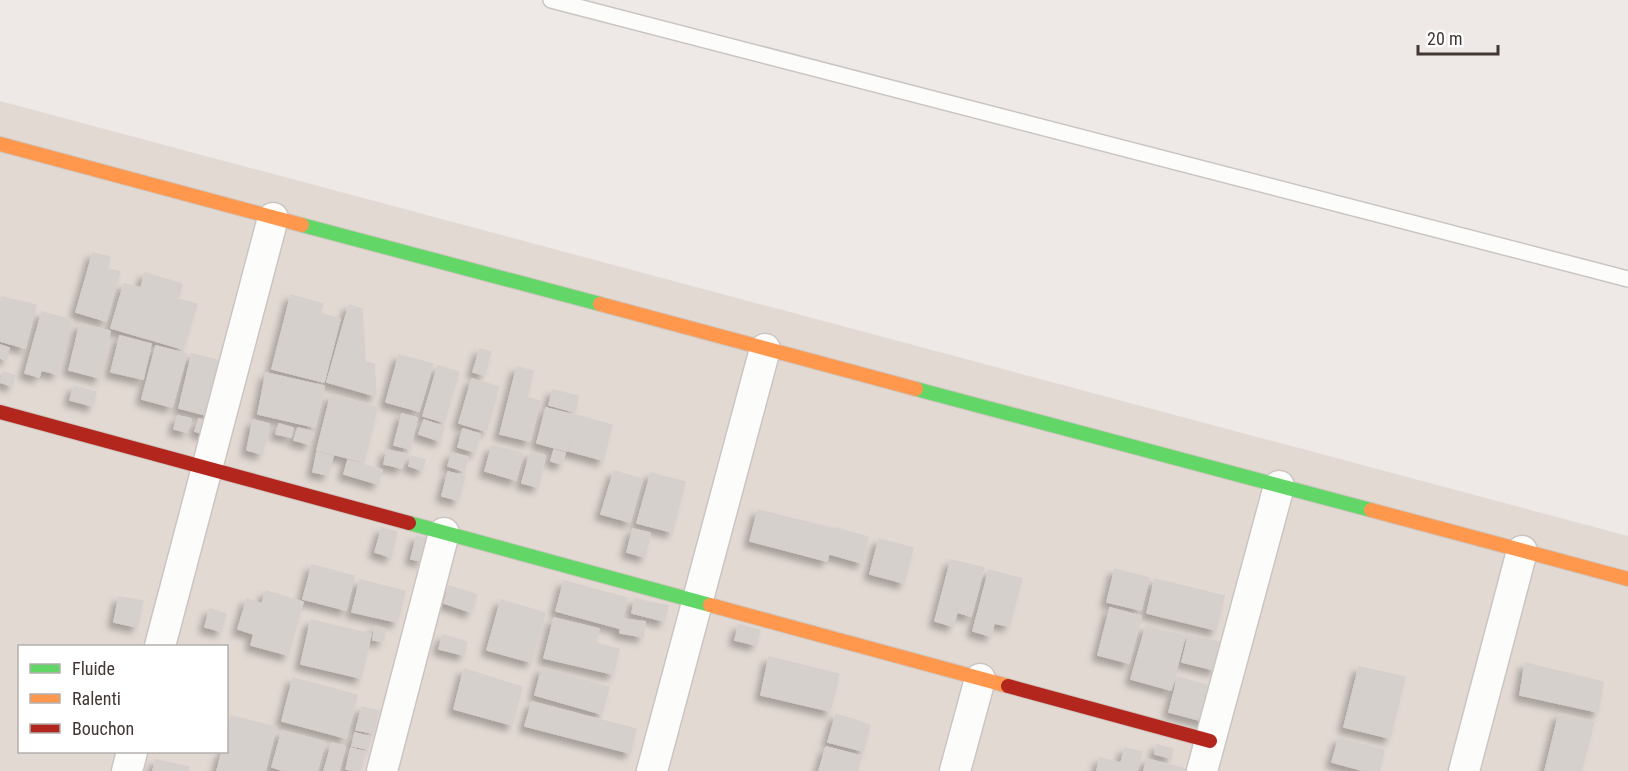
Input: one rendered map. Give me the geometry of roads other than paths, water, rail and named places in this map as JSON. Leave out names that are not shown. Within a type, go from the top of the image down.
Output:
[{"type":"street","points":[[0,144],[1628,579]]},
{"type":"street","points":[[160,645],[273,218]]},
{"type":"street","points":[[652,771],[765,349]]},
{"type":"street","points":[[0,412],[1210,741]]},
{"type":"street","points":[[1202,771],[1279,486]]},
{"type":"street","points":[[382,771],[444,533]]},
{"type":"street","points":[[1464,771],[1522,551]]},
{"type":"street","points":[[956,771],[980,679]]},
{"type":"street","points":[[127,771],[132,753]]},
{"type":"lane","points":[[551,0],[1628,279]]}]
